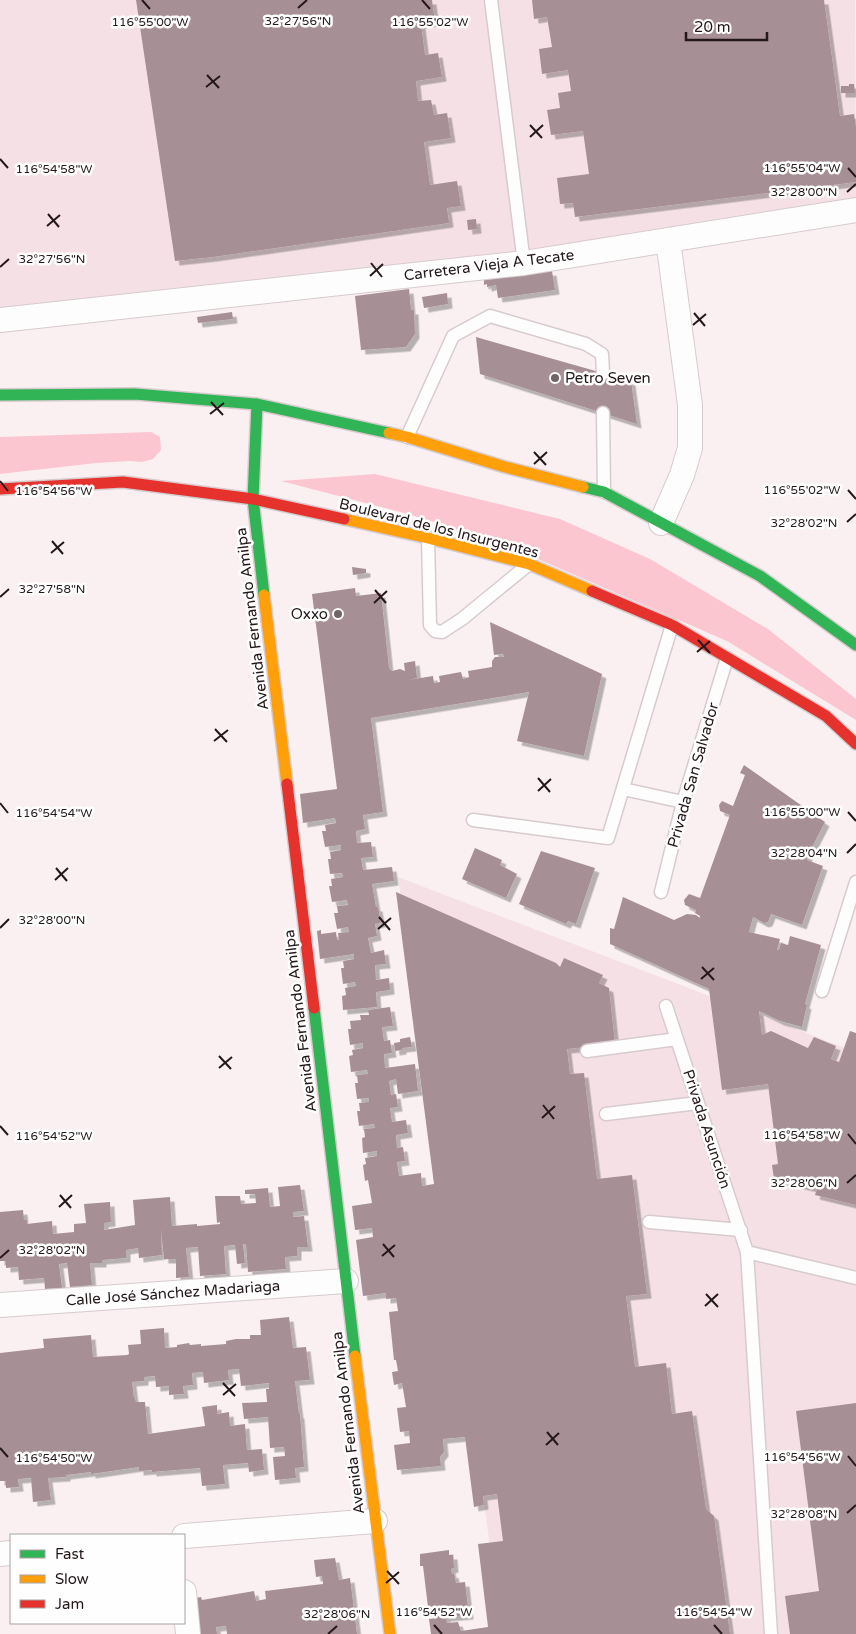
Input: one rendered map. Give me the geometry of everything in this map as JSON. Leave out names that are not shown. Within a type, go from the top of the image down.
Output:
[{"type":"main road","points":[[0,395],[136,394],[257,404],[407,437],[505,467],[604,492],[760,576],[856,645]]},
{"type":"main road","name":"Avenida Fernando Amilpa","points":[[257,404],[253,499],[390,1634]]},
{"type":"main road","name":"Boulevard de los Insurgentes","points":[[0,489],[123,482],[253,499],[428,538],[529,564],[672,624],[826,716],[856,744]]},
{"type":"street","name":"Carretera Vieja A Tecate","points":[[0,320],[524,263],[856,210]]},
{"type":"street","points":[[661,523],[682,475],[690,448],[690,405],[668,240]]},
{"type":"street","name":"Calle José Sánchez Madariaga","points":[[0,1305],[346,1281]]},
{"type":"street","points":[[185,1536],[375,1521]]},
{"type":"street","points":[[185,1602],[188,1634]]},
{"type":"lane","points":[[491,0],[524,263]]},
{"type":"lane","points":[[407,437],[453,336],[490,316],[586,344],[602,354],[603,373]]},
{"type":"lane","points":[[603,413],[604,492]]},
{"type":"lane","points":[[428,538],[430,624],[435,631],[442,632],[462,620],[529,564]]},
{"type":"lane","points":[[474,820],[608,838],[672,624]]},
{"type":"lane","name":"Privada San Salvador","points":[[661,892],[683,802],[727,658]]},
{"type":"lane","points":[[623,789],[683,802]]},
{"type":"lane","points":[[822,991],[856,882]]},
{"type":"lane","name":"Privada Asunción","points":[[666,1006],[747,1252],[772,1634]]},
{"type":"lane","points":[[587,1051],[677,1039]]},
{"type":"lane","points":[[606,1114],[698,1103]]},
{"type":"lane","points":[[649,1222],[741,1230]]},
{"type":"lane","points":[[747,1252],[856,1278]]},
{"type":"shaded area","points":[[0,0],[855,0],[856,213],[0,311]]},
{"type":"shaded area","points":[[151,432],[160,437],[161,450],[153,459],[142,462],[96,463],[0,474],[0,437]]},
{"type":"shaded area","points":[[375,474],[560,519],[650,559],[768,629],[856,699],[856,720],[727,641],[501,543],[408,514],[281,481]]},
{"type":"shaded area","points":[[398,877],[856,1052],[856,1634],[502,1634]]},
{"type":"building","points":[[136,0],[432,0],[435,22],[421,24],[425,55],[438,53],[442,77],[416,81],[418,101],[431,100],[434,115],[447,113],[451,138],[424,142],[430,185],[457,181],[461,206],[447,208],[449,223],[175,261]]},
{"type":"building","points":[[532,0],[824,0],[840,116],[854,114],[856,127],[856,182],[575,217],[573,203],[560,204],[557,178],[589,174],[583,131],[551,135],[547,110],[560,108],[558,93],[571,91],[568,70],[542,74],[539,49],[552,47],[547,17],[534,19]]},
{"type":"building","points":[[849,84],[854,84],[855,93],[841,93],[841,86],[849,86]]},
{"type":"building","points":[[476,219],[477,229],[468,230],[467,220]]},
{"type":"building","points":[[552,271],[555,290],[498,298],[496,285],[487,287],[487,284],[484,285],[484,280]]},
{"type":"building","points":[[409,289],[411,310],[414,310],[415,334],[406,347],[361,350],[355,296]]},
{"type":"building","points":[[447,293],[448,304],[424,308],[422,297]]},
{"type":"building","points":[[232,312],[233,319],[198,323],[197,317]]},
{"type":"building","name":"Petro Seven","points":[[476,337],[631,381],[637,424],[480,374]]},
{"type":"building","points":[[352,567],[366,569],[366,573],[353,575]]},
{"type":"building","points":[[355,588],[356,596],[381,593],[389,668],[392,671],[400,669],[405,671],[404,663],[415,661],[417,678],[408,680],[433,676],[434,683],[440,682],[439,676],[461,672],[463,679],[469,677],[468,671],[492,667],[492,661],[495,657],[504,657],[503,654],[494,655],[490,622],[602,674],[584,756],[517,741],[529,692],[371,718],[383,812],[363,815],[365,829],[356,831],[357,843],[371,842],[373,857],[361,858],[363,870],[392,867],[394,881],[372,884],[381,923],[375,924],[377,936],[368,938],[371,953],[384,950],[386,964],[375,965],[376,980],[389,978],[390,990],[376,992],[377,1007],[343,1010],[342,996],[346,995],[345,988],[356,986],[355,982],[343,984],[341,968],[344,968],[343,961],[354,959],[354,954],[320,959],[317,931],[321,930],[321,934],[336,932],[337,940],[339,940],[338,933],[349,932],[348,927],[337,929],[334,913],[338,913],[337,906],[348,905],[347,900],[332,902],[329,886],[332,886],[331,879],[343,877],[342,873],[330,874],[328,859],[331,859],[330,852],[341,850],[341,845],[325,847],[322,831],[326,831],[325,825],[336,823],[335,818],[303,823],[300,794],[337,789],[312,594]]},
{"type":"building","points":[[744,765],[825,822],[808,855],[807,860],[823,866],[802,925],[771,914],[768,922],[764,923],[753,917],[749,932],[780,939],[777,950],[779,950],[781,943],[788,945],[790,936],[821,945],[805,1004],[807,1005],[802,1027],[780,1021],[759,1011],[762,1035],[771,1031],[808,1048],[814,1037],[836,1046],[831,1059],[839,1062],[850,1031],[856,1033],[856,1205],[815,1195],[817,1189],[780,1180],[780,1177],[774,1179],[772,1165],[778,1164],[768,1084],[722,1090],[709,989],[610,944],[610,928],[614,929],[623,897],[674,920],[687,914],[696,915],[700,918],[695,913],[696,910],[685,905],[684,900],[689,894],[700,898],[730,815],[720,811],[719,805],[722,801],[733,806],[745,775],[740,773]]},
{"type":"building","points":[[475,848],[502,860],[500,865],[517,874],[506,898],[462,879]]},
{"type":"building","points":[[541,851],[595,868],[576,924],[568,921],[566,924],[519,904]]},
{"type":"building","points":[[396,892],[556,963],[560,967],[564,958],[603,975],[599,983],[609,988],[615,1044],[567,1049],[570,1074],[584,1073],[597,1179],[632,1175],[647,1294],[626,1296],[635,1367],[666,1363],[672,1414],[692,1411],[706,1509],[714,1516],[730,1634],[431,1634],[429,1619],[437,1618],[436,1606],[428,1607],[423,1566],[420,1566],[420,1554],[449,1550],[449,1555],[453,1555],[454,1568],[451,1569],[456,1583],[465,1582],[469,1615],[446,1617],[447,1623],[458,1622],[461,1631],[488,1627],[478,1544],[503,1541],[497,1494],[483,1496],[484,1505],[474,1507],[465,1437],[443,1439],[444,1452],[440,1457],[441,1466],[397,1470],[394,1445],[410,1443],[409,1431],[400,1432],[397,1408],[406,1407],[402,1383],[394,1385],[392,1372],[398,1371],[396,1360],[394,1360],[389,1312],[398,1311],[396,1298],[386,1299],[386,1293],[363,1296],[356,1240],[373,1237],[372,1228],[355,1230],[352,1206],[372,1203],[368,1180],[365,1181],[363,1165],[366,1164],[365,1158],[377,1156],[377,1151],[363,1153],[362,1138],[365,1137],[364,1129],[375,1128],[374,1124],[359,1126],[357,1111],[360,1111],[359,1103],[369,1102],[369,1098],[357,1099],[355,1083],[358,1083],[357,1075],[368,1074],[367,1070],[351,1072],[349,1056],[353,1055],[352,1050],[363,1048],[363,1043],[350,1045],[348,1029],[351,1029],[350,1021],[361,1020],[360,1015],[369,1015],[368,1010],[390,1007],[393,1026],[382,1027],[384,1041],[390,1040],[392,1053],[384,1054],[385,1068],[415,1064],[418,1091],[398,1094],[396,1079],[389,1081],[391,1095],[396,1094],[398,1107],[390,1108],[392,1122],[406,1120],[408,1133],[396,1135],[397,1148],[403,1147],[405,1161],[397,1162],[399,1176],[421,1173],[422,1186],[434,1184]]},
{"type":"building","points":[[410,1037],[412,1047],[395,1051],[394,1043],[400,1042],[400,1039]]},
{"type":"building","points":[[300,1185],[304,1211],[293,1212],[293,1217],[304,1216],[308,1247],[297,1247],[297,1256],[285,1257],[286,1269],[248,1272],[246,1244],[243,1244],[245,1263],[237,1264],[235,1245],[224,1246],[226,1274],[200,1276],[198,1247],[186,1248],[189,1277],[176,1278],[176,1259],[164,1259],[161,1229],[162,1255],[139,1258],[138,1248],[126,1250],[126,1258],[102,1260],[102,1263],[90,1263],[92,1285],[70,1287],[67,1263],[59,1264],[62,1288],[45,1289],[44,1278],[19,1280],[18,1267],[6,1268],[6,1261],[0,1261],[0,1212],[23,1210],[24,1220],[27,1220],[27,1224],[52,1221],[53,1234],[74,1232],[74,1224],[86,1223],[84,1204],[110,1202],[111,1222],[104,1223],[104,1230],[135,1225],[133,1200],[170,1197],[172,1226],[220,1224],[220,1222],[217,1223],[215,1196],[240,1196],[241,1204],[256,1203],[255,1194],[245,1194],[245,1190],[268,1188],[270,1207],[280,1206],[278,1187]]},
{"type":"building","points":[[289,1317],[293,1348],[306,1347],[310,1380],[295,1381],[300,1414],[304,1467],[295,1468],[296,1478],[275,1480],[273,1457],[285,1456],[284,1447],[270,1448],[268,1417],[244,1419],[242,1403],[267,1402],[266,1389],[269,1389],[269,1383],[241,1386],[239,1369],[228,1370],[229,1380],[204,1383],[203,1372],[192,1373],[193,1385],[183,1386],[184,1394],[169,1395],[169,1386],[156,1387],[155,1376],[144,1377],[144,1381],[132,1382],[134,1398],[136,1402],[145,1402],[148,1434],[205,1426],[202,1407],[217,1405],[217,1414],[229,1412],[230,1426],[245,1424],[247,1450],[262,1449],[264,1470],[249,1472],[248,1463],[223,1465],[225,1484],[202,1486],[200,1468],[152,1472],[152,1470],[139,1471],[139,1467],[91,1474],[91,1472],[66,1475],[66,1477],[48,1478],[51,1500],[33,1502],[31,1478],[18,1479],[19,1487],[6,1488],[6,1481],[0,1481],[0,1353],[44,1348],[43,1339],[91,1335],[93,1357],[127,1355],[129,1354],[128,1345],[141,1344],[140,1330],[164,1328],[165,1348],[189,1343],[190,1345],[201,1344],[201,1346],[226,1344],[226,1341],[250,1339],[250,1335],[261,1335],[260,1320]]},
{"type":"building","points":[[856,1403],[856,1634],[790,1634],[785,1596],[819,1591],[796,1411]]},
{"type":"building","points":[[335,1558],[339,1580],[350,1578],[357,1634],[227,1634],[226,1626],[216,1627],[217,1634],[199,1634],[190,1599],[201,1597],[202,1600],[254,1591],[256,1601],[266,1599],[265,1591],[323,1584],[322,1576],[316,1577],[314,1560]]},
{"type":"traffic: fast","points":[[0,395],[135,394],[257,404],[389,433]]},
{"type":"traffic: fast","points":[[257,404],[253,499],[264,595]]},
{"type":"traffic: fast","points":[[583,487],[604,492],[760,576],[856,645]]},
{"type":"traffic: fast","points":[[314,1008],[355,1356]]},
{"type":"traffic: slow","points":[[389,433],[505,467],[583,487]]},
{"type":"traffic: slow","points":[[344,519],[529,564],[592,591]]},
{"type":"traffic: slow","points":[[264,595],[287,784]]},
{"type":"traffic: slow","points":[[355,1356],[390,1634]]},
{"type":"traffic: jam","points":[[0,489],[123,482],[253,499],[344,519]]},
{"type":"traffic: jam","points":[[592,591],[672,625],[826,716],[856,744]]},
{"type":"traffic: jam","points":[[287,784],[314,1008]]},
{"type":"place","name":"Petro Seven","points":[[555,378]]},
{"type":"place","name":"Oxxo","points":[[338,614]]}]
